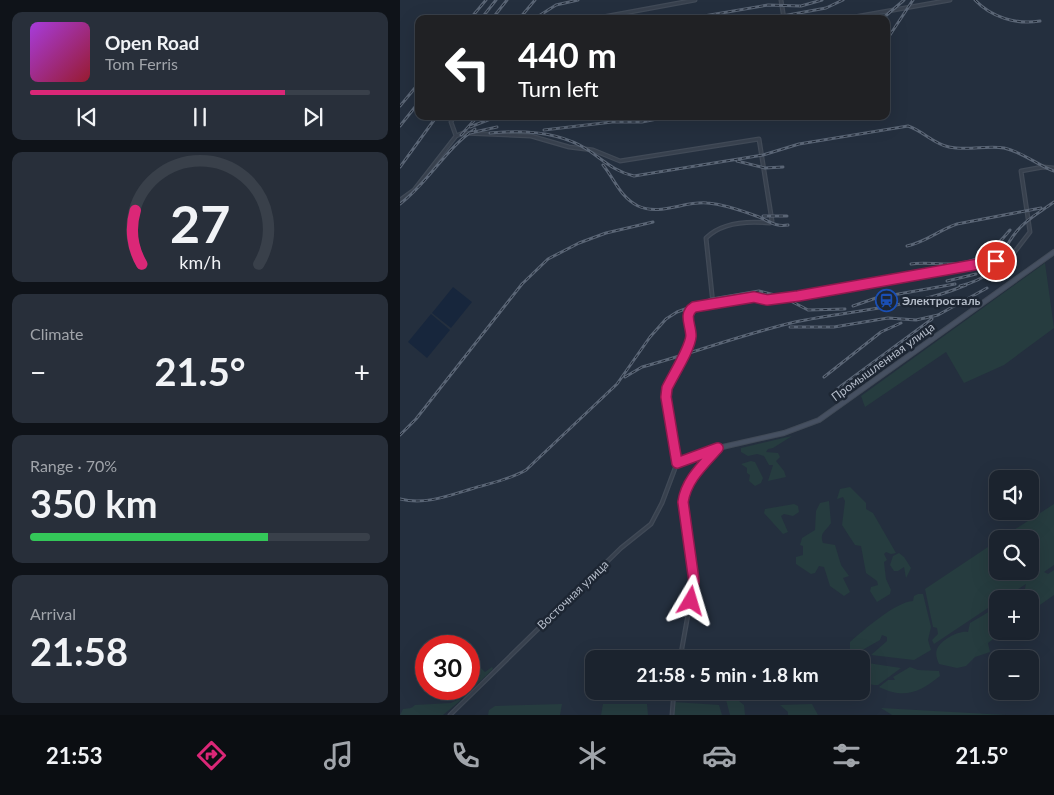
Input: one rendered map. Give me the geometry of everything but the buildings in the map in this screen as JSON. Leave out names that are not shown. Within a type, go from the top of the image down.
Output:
[{"type":"street","points":[[614,15],[695,0]]},
{"type":"street","points":[[781,0],[783,15]]},
{"type":"street","points":[[866,15],[950,0]]},
{"type":"street","points":[[452,120],[456,136]]},
{"type":"street","points":[[400,200],[414,190],[456,136],[463,133],[531,136],[568,147],[593,150],[620,161],[630,161],[759,139],[772,221],[770,223],[757,221],[729,226],[718,229],[706,238],[713,304]]},
{"type":"street","points":[[677,463],[666,404],[667,388],[691,338],[688,316],[690,310],[754,297],[767,300],[798,296],[1004,260],[1013,254],[1030,232],[1021,170],[1043,167],[1054,168]]},
{"type":"street","name":"Промышленная улица","points":[[677,463],[718,448],[784,433],[819,420],[1054,252]]},
{"type":"street","points":[[682,650],[694,581],[683,502],[691,479],[718,448]]},
{"type":"street","name":"Восточная улица","points":[[450,715],[621,548],[650,524],[662,503],[677,463]]},
{"type":"street","points":[[672,715],[673,700]]},
{"type":"green space","points":[[1045,263],[1054,328],[1004,365],[964,383],[946,352],[865,407],[861,396]]},
{"type":"green space","points":[[792,436],[773,448],[768,449],[766,452],[778,453],[780,457],[776,461],[786,477],[768,481],[773,465],[769,465],[764,456],[757,454],[748,456],[741,452],[741,448]]},
{"type":"green space","points":[[751,461],[755,462],[763,478],[761,483],[755,486],[749,481],[750,475],[747,473],[747,468],[741,464]]},
{"type":"green space","points":[[850,487],[866,503],[866,509],[873,513],[896,553],[886,552],[884,554],[887,560],[884,562],[886,579],[891,590],[890,594],[877,602],[870,591],[871,587],[878,585],[877,581],[866,573],[861,546],[855,545],[842,525],[845,501],[843,497],[837,499],[840,489]]},
{"type":"green space","points":[[829,501],[831,523],[822,534],[822,540],[823,543],[835,545],[841,565],[849,576],[843,578],[850,592],[844,596],[830,586],[824,567],[819,566],[815,573],[811,574],[796,564],[796,557],[803,555],[803,546],[800,545],[802,538],[815,530],[816,511],[820,503]]},
{"type":"green space","points":[[794,504],[798,506],[799,512],[793,516],[784,514],[781,516],[788,532],[783,534],[764,513],[765,509]]},
{"type":"green space","points":[[1054,504],[1054,565],[1044,572],[1048,574],[1054,570],[1054,595],[1039,606],[1039,590],[1025,590],[1026,584],[1017,590],[989,590],[989,607],[934,644],[932,640],[938,634],[937,628],[933,627],[925,589],[989,546],[989,580],[1039,580],[1039,530],[1014,530],[1029,520],[1039,520],[1039,514]]},
{"type":"green space","points":[[899,553],[911,568],[906,578],[904,567],[894,571],[890,565],[893,556]]},
{"type":"green space","points":[[923,594],[931,627],[928,640],[931,650],[914,660],[871,655],[887,641],[887,637],[882,635],[880,640],[862,650],[850,650],[850,642],[863,631],[889,611],[913,601],[914,596]]},
{"type":"green space","points":[[989,612],[989,640],[992,640],[988,643],[989,652],[975,657],[966,666],[957,668],[939,664],[936,651],[942,642],[955,634],[968,632],[970,623]]},
{"type":"green space","points":[[870,663],[901,668],[878,685],[870,684]]},
{"type":"green space","points":[[480,667],[485,672],[492,667],[493,669],[480,682]]},
{"type":"green space","points":[[910,667],[918,670],[939,671],[940,676],[925,687],[911,692],[896,693],[879,687],[888,680],[895,680],[893,677]]},
{"type":"green space","points":[[461,700],[443,715],[400,715],[403,709],[411,708],[415,705],[451,703]]},
{"type":"green space","points":[[726,700],[738,700],[744,705],[745,715],[730,715]]},
{"type":"green space","points":[[674,702],[719,705],[722,715],[674,715]]},
{"type":"green space","points":[[562,704],[560,715],[488,715],[489,710],[495,706]]},
{"type":"green space","points":[[603,704],[647,704],[648,715],[601,715]]},
{"type":"green space","points":[[812,704],[818,715],[788,715],[788,712],[780,705]]},
{"type":"green space","points":[[881,708],[1006,715],[892,715]]},
{"type":"water","points":[[453,287],[472,302],[451,328],[432,313]]},
{"type":"water","points":[[431,314],[450,330],[427,358],[408,342]]},
{"type":"railway","points":[[473,15],[486,0]]},
{"type":"railway","points":[[484,15],[496,0]]},
{"type":"railway","points":[[495,15],[507,0]]},
{"type":"railway","points":[[522,15],[535,0]]},
{"type":"railway","points":[[540,15],[556,5],[578,0]]},
{"type":"railway","points":[[801,6],[822,0]]},
{"type":"railway","points":[[788,15],[826,8],[843,0]]},
{"type":"railway","points":[[887,15],[904,0]]},
{"type":"railway","points":[[890,35],[913,0]]},
{"type":"railway","points":[[975,0],[996,15],[1013,21],[1040,21]]},
{"type":"railway","points":[[710,15],[768,5],[800,6]]},
{"type":"railway","points":[[400,106],[415,88]]},
{"type":"railway","points":[[400,126],[415,107]]},
{"type":"railway","points":[[400,167],[434,120]]},
{"type":"railway","points":[[461,135],[474,120]]},
{"type":"railway","points":[[470,127],[488,120]]},
{"type":"railway","points":[[544,130],[612,122],[652,120]]},
{"type":"railway","points":[[490,133],[527,132],[553,135],[577,144],[615,169],[634,176],[763,155],[799,144],[908,126],[949,147],[1004,148],[1017,152],[1054,171]]},
{"type":"railway","points":[[470,133],[497,127]]},
{"type":"railway","points":[[400,204],[420,186],[455,146],[475,129]]},
{"type":"railway","points":[[737,161],[765,168],[783,167]]},
{"type":"railway","points":[[603,165],[622,193],[632,202],[646,209],[663,209],[698,203],[713,204],[740,210],[776,225],[788,225]]},
{"type":"railway","points":[[960,286],[974,282],[991,271],[1010,240],[1021,227],[1029,219],[1054,202]]},
{"type":"railway","points":[[907,246],[920,242],[957,224],[1041,208]]},
{"type":"railway","points":[[763,216],[787,216]]},
{"type":"railway","points":[[400,435],[416,419],[522,284],[548,259],[579,243],[606,233],[653,222]]},
{"type":"railway","points":[[911,264],[957,264],[967,262],[990,251],[1010,230]]},
{"type":"railway","points":[[947,281],[976,274]]},
{"type":"railway","points":[[853,306],[876,298],[955,284]]},
{"type":"railway","points":[[625,377],[642,367],[776,327],[816,318],[903,304],[945,293],[966,285]]},
{"type":"railway","points":[[790,327],[834,327],[888,318],[916,320],[938,315],[987,288]]},
{"type":"railway","points":[[400,499],[409,501],[436,499],[506,479],[526,470],[617,384],[650,337],[666,319],[677,312],[712,299],[759,291],[783,297],[808,310],[845,309]]},
{"type":"railway","points":[[833,392],[932,319]]},
{"type":"railway","points":[[824,377],[881,332],[901,323]]},
{"type":"place","name":"Электросталь","points":[[886,301]]},
{"type":"route","points":[[691,601],[694,581],[683,502],[686,488],[691,479],[718,448],[677,463],[666,397],[667,388],[691,338],[688,316],[690,310],[694,307],[754,297],[767,300],[798,296],[996,261]]}]
